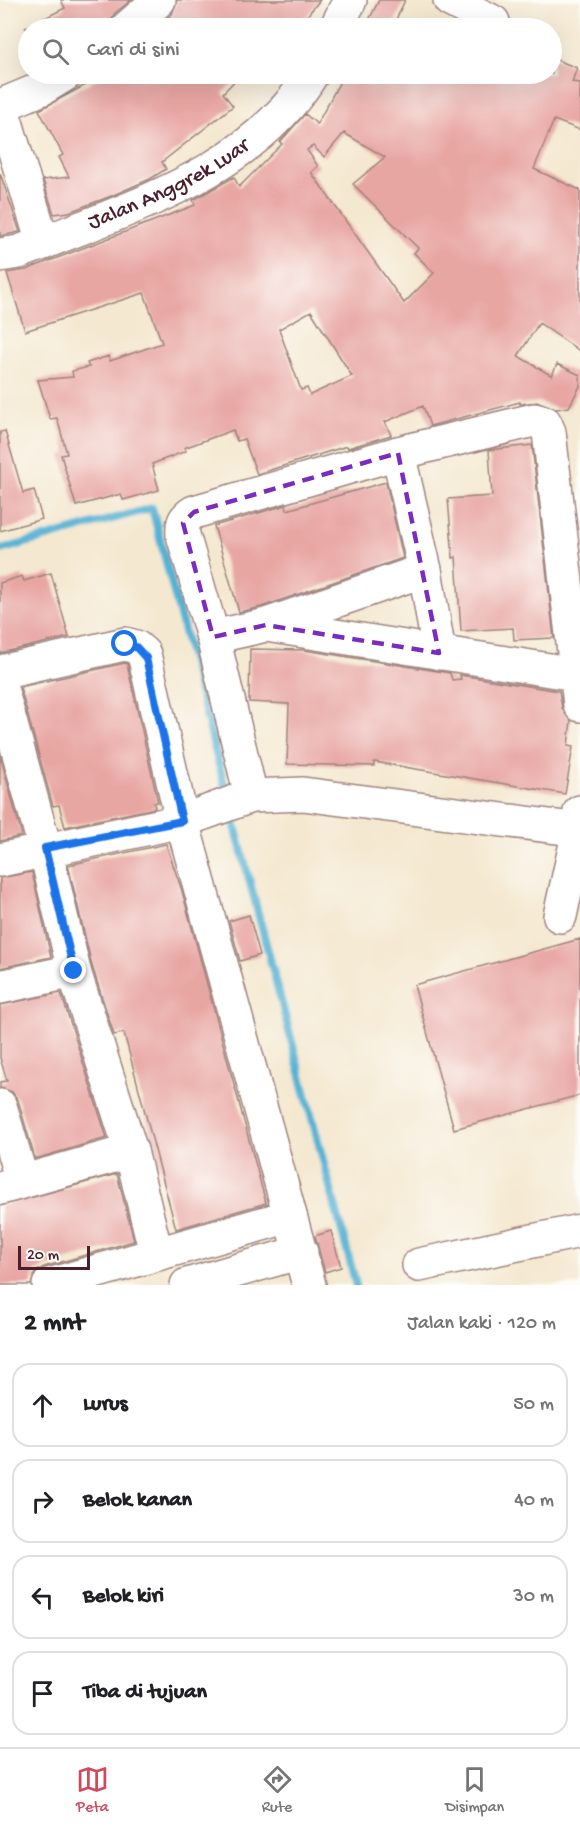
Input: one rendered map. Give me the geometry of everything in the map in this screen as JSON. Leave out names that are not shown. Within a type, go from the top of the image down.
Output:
[{"type":"street","points":[[138,18],[159,0]]},
{"type":"street","points":[[341,18],[350,0]]},
{"type":"street","points":[[450,0],[485,18]]},
{"type":"street","points":[[43,243],[1,106],[50,84]]},
{"type":"street","name":"Jalan Anggrek Luar","points":[[0,255],[19,252],[43,243],[194,180],[233,156],[269,127],[306,84]]},
{"type":"street","points":[[251,796],[213,637],[183,535],[183,523],[187,516],[398,453],[534,420],[545,423],[549,432],[578,690],[439,653],[266,625]]},
{"type":"street","points":[[398,453],[425,570],[439,653]]},
{"type":"street","points":[[213,637],[266,625],[425,570]]},
{"type":"street","points":[[0,672],[125,644],[140,650],[146,658],[182,821],[309,1285]]},
{"type":"street","points":[[0,685],[45,848],[74,971],[132,1151],[156,1253]]},
{"type":"street","points":[[0,860],[45,848],[182,821],[251,796],[303,794],[580,830]]},
{"type":"street","points":[[560,916],[580,830],[580,812]]},
{"type":"street","points":[[0,987],[74,971]]},
{"type":"street","points":[[0,1106],[11,1185],[132,1151]]},
{"type":"street","points":[[49,1285],[290,1216]]},
{"type":"street","points":[[419,1264],[580,1230]]},
{"type":"street","points":[[188,1285],[300,1252]]},
{"type":"highlighted area","points":[[398,453],[439,653],[266,625],[213,637],[183,523],[194,512]]},
{"type":"building","points":[[61,0],[131,0],[114,14],[113,18],[45,18],[65,8]]},
{"type":"building","points":[[177,0],[320,0],[305,18],[167,18],[172,14]]},
{"type":"building","points":[[379,0],[405,0],[397,18],[370,18]]},
{"type":"building","points":[[562,62],[577,68],[572,82],[580,83],[580,130],[554,120],[534,169],[580,190],[580,351],[539,323],[518,356],[552,376],[557,364],[580,375],[580,386],[569,407],[557,409],[539,402],[520,404],[520,402],[430,426],[423,406],[385,422],[391,435],[257,474],[244,439],[237,441],[233,430],[184,448],[186,451],[152,464],[159,490],[123,500],[121,494],[76,506],[61,455],[67,454],[57,418],[50,419],[38,380],[73,377],[72,371],[89,367],[87,363],[109,356],[110,361],[162,343],[144,293],[25,331],[7,273],[26,270],[195,205],[193,200],[234,177],[239,187],[282,144],[280,142],[305,114],[317,124],[339,84],[562,84]],"holes":[[[344,133],[385,157],[353,184],[418,248],[414,253],[434,273],[404,303],[311,172],[318,166],[307,150],[313,146],[324,157]],[[311,311],[352,376],[310,395],[307,388],[301,390],[279,329]]]},
{"type":"building","points":[[87,84],[232,84],[223,93],[233,106],[162,162],[166,169],[150,179],[69,212],[54,214],[43,180],[69,177],[59,157],[63,155],[39,110]]},
{"type":"building","points":[[0,173],[20,232],[0,236]]},
{"type":"building","points":[[5,431],[23,493],[34,490],[42,519],[0,531],[0,432]]},
{"type":"building","points":[[532,445],[554,638],[514,640],[513,628],[461,631],[456,557],[453,558],[448,499],[492,496],[489,450]]},
{"type":"building","points":[[386,482],[403,558],[261,607],[239,612],[214,526],[286,505],[287,510]]},
{"type":"building","points":[[51,573],[69,637],[0,653],[0,583],[22,576],[24,581]]},
{"type":"building","points":[[250,649],[304,650],[450,673],[452,680],[461,679],[460,675],[559,691],[562,708],[571,721],[568,746],[573,747],[565,794],[374,762],[374,766],[287,764],[289,704],[249,702]]},
{"type":"building","points":[[125,663],[158,802],[154,803],[155,808],[65,827],[59,805],[53,806],[20,687]]},
{"type":"building","points":[[0,755],[22,836],[0,841]]},
{"type":"building","points":[[166,844],[182,891],[266,1203],[176,1229],[124,1033],[114,1035],[92,966],[68,865]]},
{"type":"building","points":[[32,872],[51,957],[0,968],[0,878]]},
{"type":"building","points":[[249,915],[260,955],[240,961],[229,921]]},
{"type":"building","points":[[580,939],[580,1095],[454,1129],[414,985]]},
{"type":"building","points":[[61,993],[107,1138],[35,1159],[18,1100],[12,1092],[0,1088],[0,1082],[7,1081],[0,1058],[0,1005]]},
{"type":"building","points":[[117,1174],[134,1241],[44,1267],[35,1272],[31,1285],[0,1285],[0,1206]]},
{"type":"building","points":[[331,1231],[341,1267],[325,1272],[315,1236]]},
{"type":"waterway","points":[[0,550],[152,508],[224,784]]},
{"type":"waterway","points":[[234,822],[356,1285]]},
{"type":"route","points":[[74,971],[45,848],[182,821],[146,658],[136,647],[125,644]]}]
